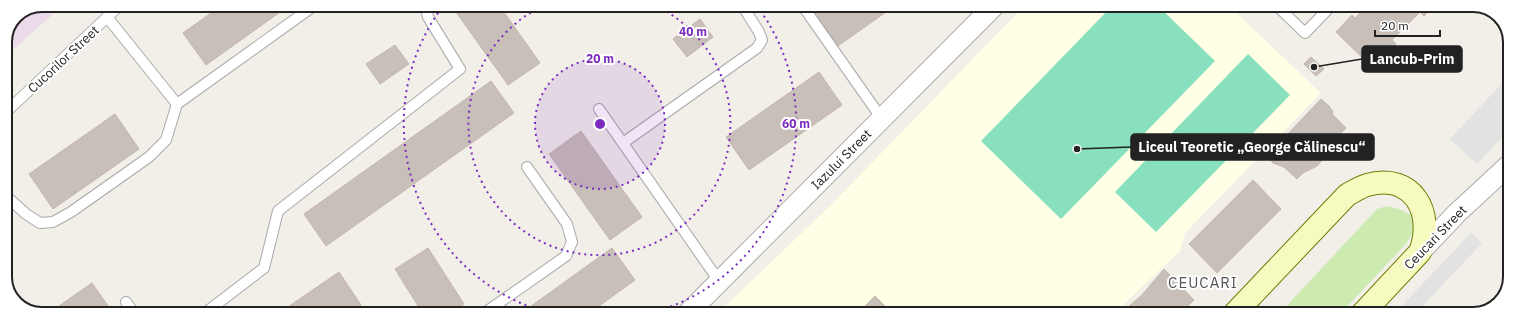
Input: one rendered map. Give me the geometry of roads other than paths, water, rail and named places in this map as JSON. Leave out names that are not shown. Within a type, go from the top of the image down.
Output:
[{"type":"street","name":"Iazului Street","points":[[694,307],[988,12]]},
{"type":"street","name":"Ceucari Street","points":[[1369,307],[1457,213],[1503,170]]},
{"type":"street","points":[[1241,307],[1348,195],[1366,185],[1383,183],[1399,185],[1412,193],[1421,205],[1426,229],[1420,252]]},
{"type":"lane","name":"Cucorilor Street","points":[[12,106],[112,12]]},
{"type":"lane","points":[[12,201],[26,214],[40,223],[53,222],[149,157],[166,140],[177,104],[305,12]]},
{"type":"lane","points":[[214,307],[264,268],[278,211],[460,69],[428,17],[427,12]]},
{"type":"lane","points":[[623,143],[757,48],[762,40],[759,32],[746,12]]},
{"type":"lane","points":[[807,12],[882,119]]},
{"type":"lane","points":[[1283,12],[1304,33],[1325,12]]},
{"type":"lane","points":[[107,17],[177,104]]},
{"type":"lane","points":[[599,109],[719,281]]},
{"type":"lane","points":[[493,307],[566,256],[572,242],[567,224],[527,167]]},
{"type":"lane","points":[[126,302],[130,307]]},
{"type":"place","name":"Lancub-Prim","points":[[1314,67]]},
{"type":"place","name":"Liceul Teoretic „George Călinescu“","points":[[1077,149]]},
{"type":"district","name":"CEUCARI","points":[[1203,283]]}]
